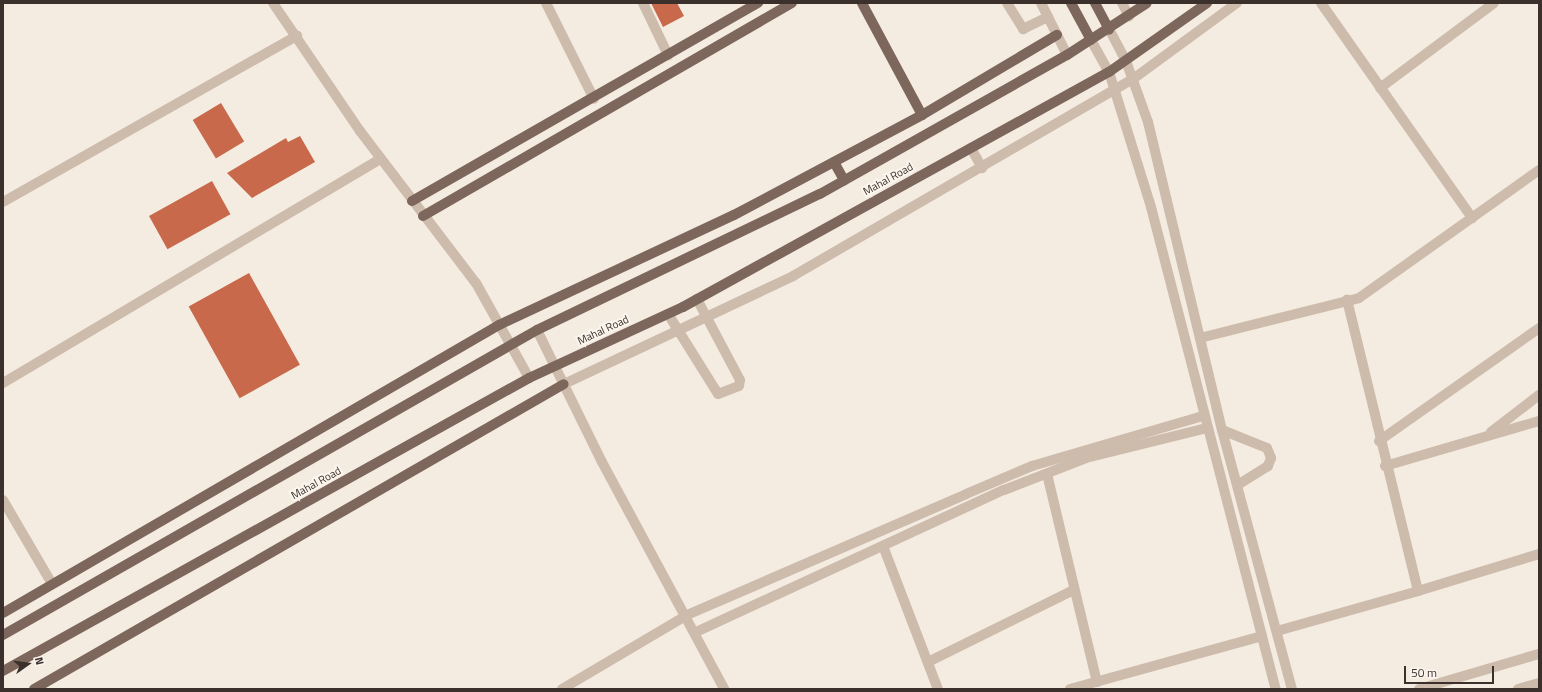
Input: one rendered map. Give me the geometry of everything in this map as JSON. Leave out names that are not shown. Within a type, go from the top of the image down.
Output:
[{"type":"main road","points":[[412,201],[594,99],[758,3]]},
{"type":"main road","points":[[423,216],[792,3]]},
{"type":"main road","points":[[862,3],[922,115]]},
{"type":"main road","points":[[1071,3],[1091,40]]},
{"type":"main road","points":[[1095,3],[1109,29]]},
{"type":"main road","name":"Mahal Road","points":[[3,636],[536,330],[731,239],[844,180],[1067,55],[1147,3]]},
{"type":"main road","name":"Mahal Road","points":[[3,671],[529,378],[668,314],[697,299],[1109,72],[1126,62],[1207,3]]},
{"type":"main road","points":[[3,613],[499,325],[734,215],[922,115],[1057,35]]},
{"type":"main road","points":[[834,162],[844,180]]},
{"type":"main road","points":[[34,689],[564,384]]},
{"type":"street","points":[[274,3],[381,159],[423,216],[476,282],[529,378]]},
{"type":"street","points":[[546,3],[594,99]]},
{"type":"street","points":[[644,3],[668,55]]},
{"type":"street","points":[[1007,3],[1022,29],[1048,17]]},
{"type":"street","points":[[1041,3],[1067,55]]},
{"type":"street","points":[[1122,3],[1129,16]]},
{"type":"street","points":[[564,384],[767,291],[982,168],[1133,79],[1237,3]]},
{"type":"street","points":[[1321,3],[1472,218]]},
{"type":"street","points":[[1380,88],[1494,3]]},
{"type":"street","points":[[1109,29],[1126,62],[1148,122],[1222,430],[1292,689]]},
{"type":"street","points":[[3,202],[297,36]]},
{"type":"street","points":[[1091,40],[1109,72],[1151,207],[1203,416],[1276,689]]},
{"type":"street","points":[[971,148],[982,168]]},
{"type":"street","points":[[3,383],[381,159]]},
{"type":"street","points":[[1200,338],[1359,298],[1539,170]]},
{"type":"street","points":[[668,314],[715,391],[722,394],[739,386],[740,380],[697,299]]},
{"type":"street","points":[[1347,300],[1385,466],[1418,591]]},
{"type":"street","points":[[1379,441],[1539,328]]},
{"type":"street","points":[[536,330],[555,365],[602,462],[687,615],[724,689]]},
{"type":"street","points":[[1488,435],[1539,395]]},
{"type":"street","points":[[562,689],[687,615],[1032,466],[1203,416]]},
{"type":"street","points":[[1385,466],[1539,421]]},
{"type":"street","points":[[696,632],[883,546],[1086,458],[1207,428]]},
{"type":"street","points":[[1222,430],[1264,446],[1271,458],[1268,466],[1237,484]]},
{"type":"street","points":[[1047,474],[1097,682]]},
{"type":"street","points":[[3,500],[52,584]]},
{"type":"street","points":[[883,546],[938,689]]},
{"type":"street","points":[[1277,631],[1418,591],[1539,554]]},
{"type":"street","points":[[928,662],[1074,590]]},
{"type":"street","points":[[1070,689],[1262,636]]},
{"type":"street","points":[[1419,689],[1539,654]]},
{"type":"street","points":[[1518,689],[1539,683]]},
{"type":"building","points":[[651,3],[677,3],[684,16],[663,27]]},
{"type":"building","points":[[221,103],[244,142],[216,159],[193,120]]},
{"type":"building","points":[[300,136],[315,162],[252,198],[227,173],[286,138],[288,142]]},
{"type":"building","points":[[212,181],[230,214],[167,249],[149,216]]},
{"type":"building","points":[[249,273],[300,365],[240,398],[189,306]]}]
